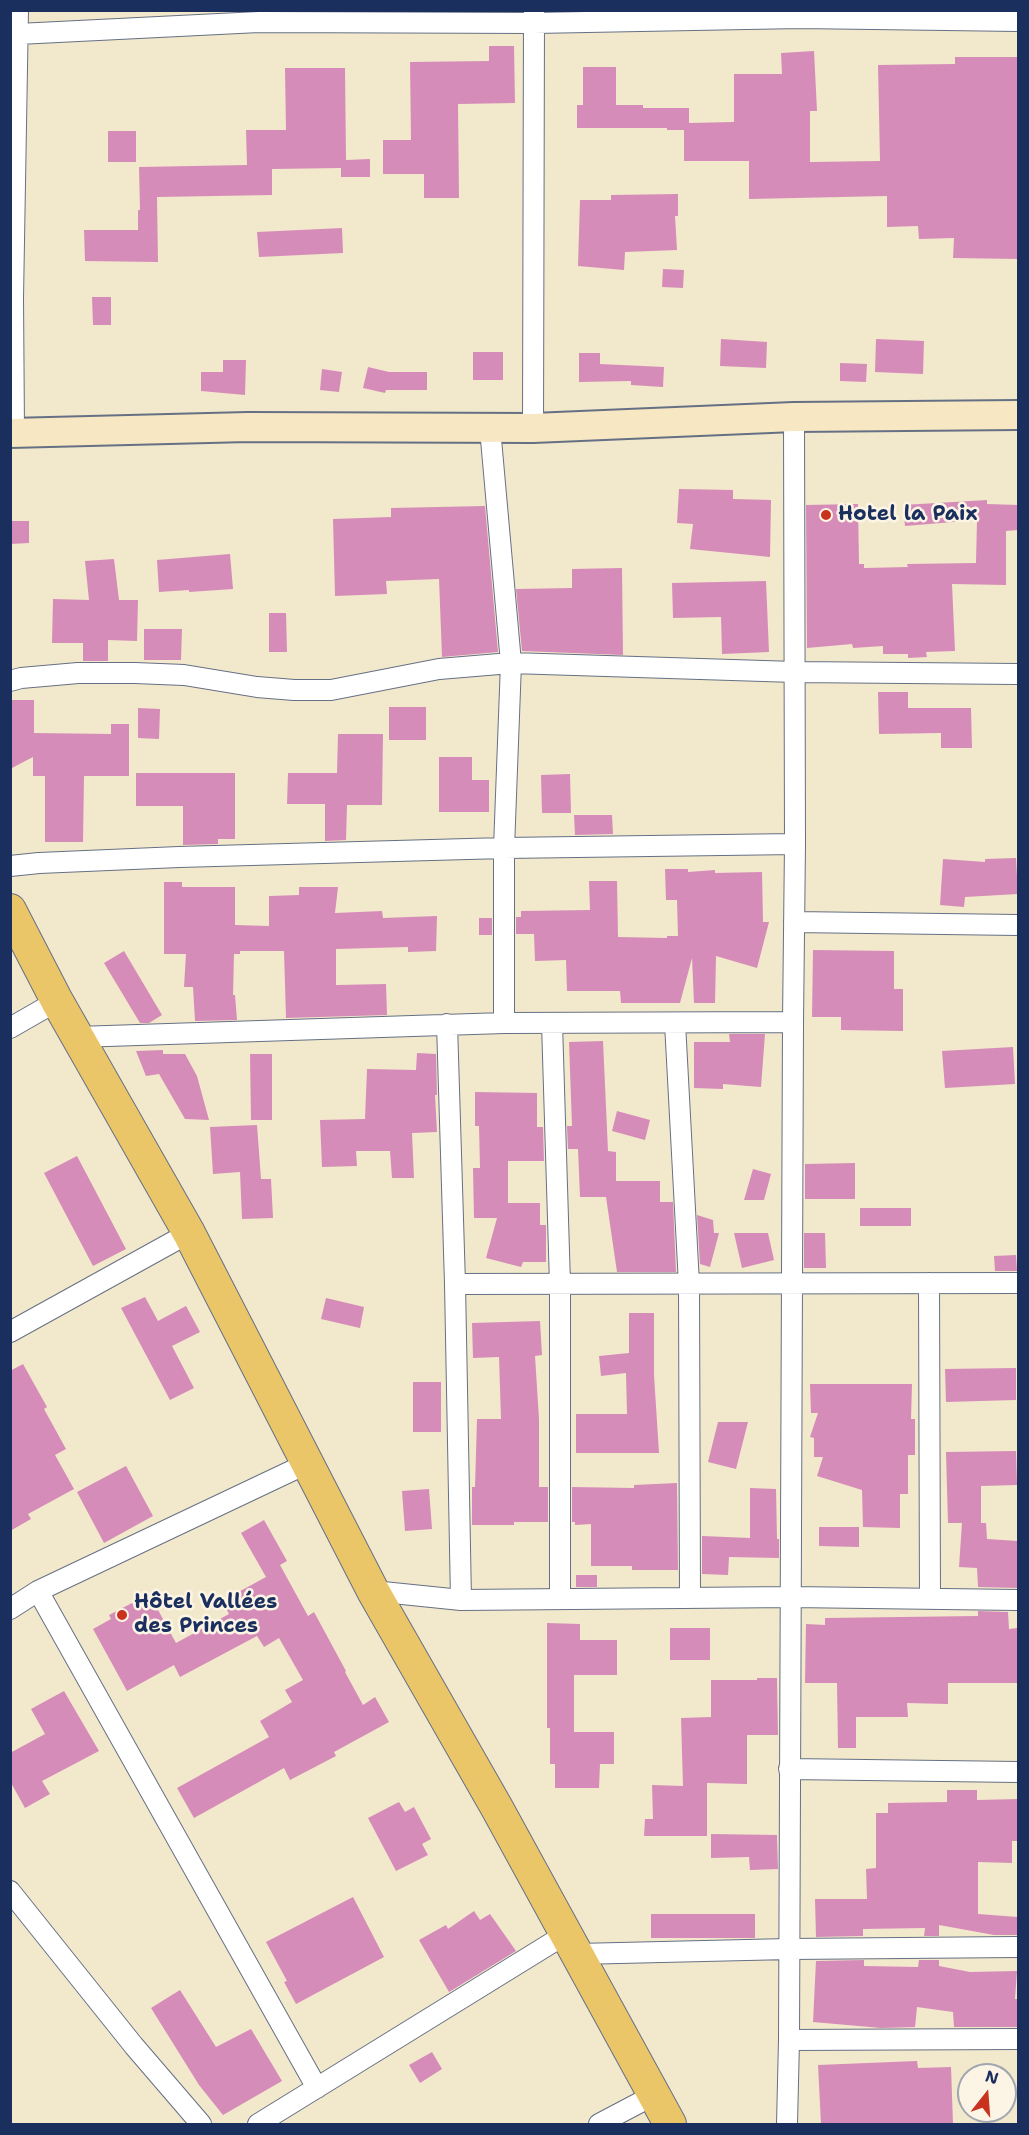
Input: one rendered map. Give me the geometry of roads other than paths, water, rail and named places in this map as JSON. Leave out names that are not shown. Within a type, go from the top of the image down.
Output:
[{"type":"main road","points":[[10,910],[57,1001],[189,1233],[373,1591],[497,1808],[670,2124]]},
{"type":"street","points":[[18,10],[12,432],[248,427],[533,428],[794,417],[1018,415]]},
{"type":"street","points":[[18,34],[259,16],[534,17],[800,14],[1018,21]]},
{"type":"street","points":[[533,428],[534,17]]},
{"type":"street","points":[[787,2124],[792,1597],[794,417]]},
{"type":"street","points":[[490,428],[511,663],[504,848],[504,1023]]},
{"type":"street","points":[[10,681],[78,673],[135,673],[184,675],[257,687],[331,690],[439,669],[511,663],[795,672],[1018,674]]},
{"type":"street","points":[[10,866],[39,862],[179,857],[504,848],[795,844]]},
{"type":"street","points":[[794,922],[1018,925]]},
{"type":"street","points":[[10,1028],[57,1001]]},
{"type":"street","points":[[77,1037],[447,1024],[793,1022]]},
{"type":"street","points":[[552,1023],[560,1284],[560,1599]]},
{"type":"street","points":[[675,1023],[689,1284],[690,1598]]},
{"type":"street","points":[[447,1024],[461,1600]]},
{"type":"street","points":[[10,1332],[189,1233]]},
{"type":"street","points":[[929,1283],[930,1599]]},
{"type":"street","points":[[455,1284],[1018,1283]]},
{"type":"street","points":[[10,1609],[39,1591],[306,1464]]},
{"type":"street","points":[[39,1591],[317,2088]]},
{"type":"street","points":[[373,1591],[461,1600],[792,1597],[1018,1600]]},
{"type":"street","points":[[789,1769],[1018,1772]]},
{"type":"street","points":[[10,1891],[134,2046],[201,2124]]},
{"type":"street","points":[[258,2124],[317,2088],[572,1944],[789,1949],[1018,1947]]},
{"type":"street","points":[[789,2040],[1018,2039]]},
{"type":"street","points":[[599,2124],[654,2095]]},
{"type":"place","name":"Hotel la Paix","points":[[826,515]]},
{"type":"place","name":"Hôtel Vallées des Princes","points":[[122,1615]]}]
